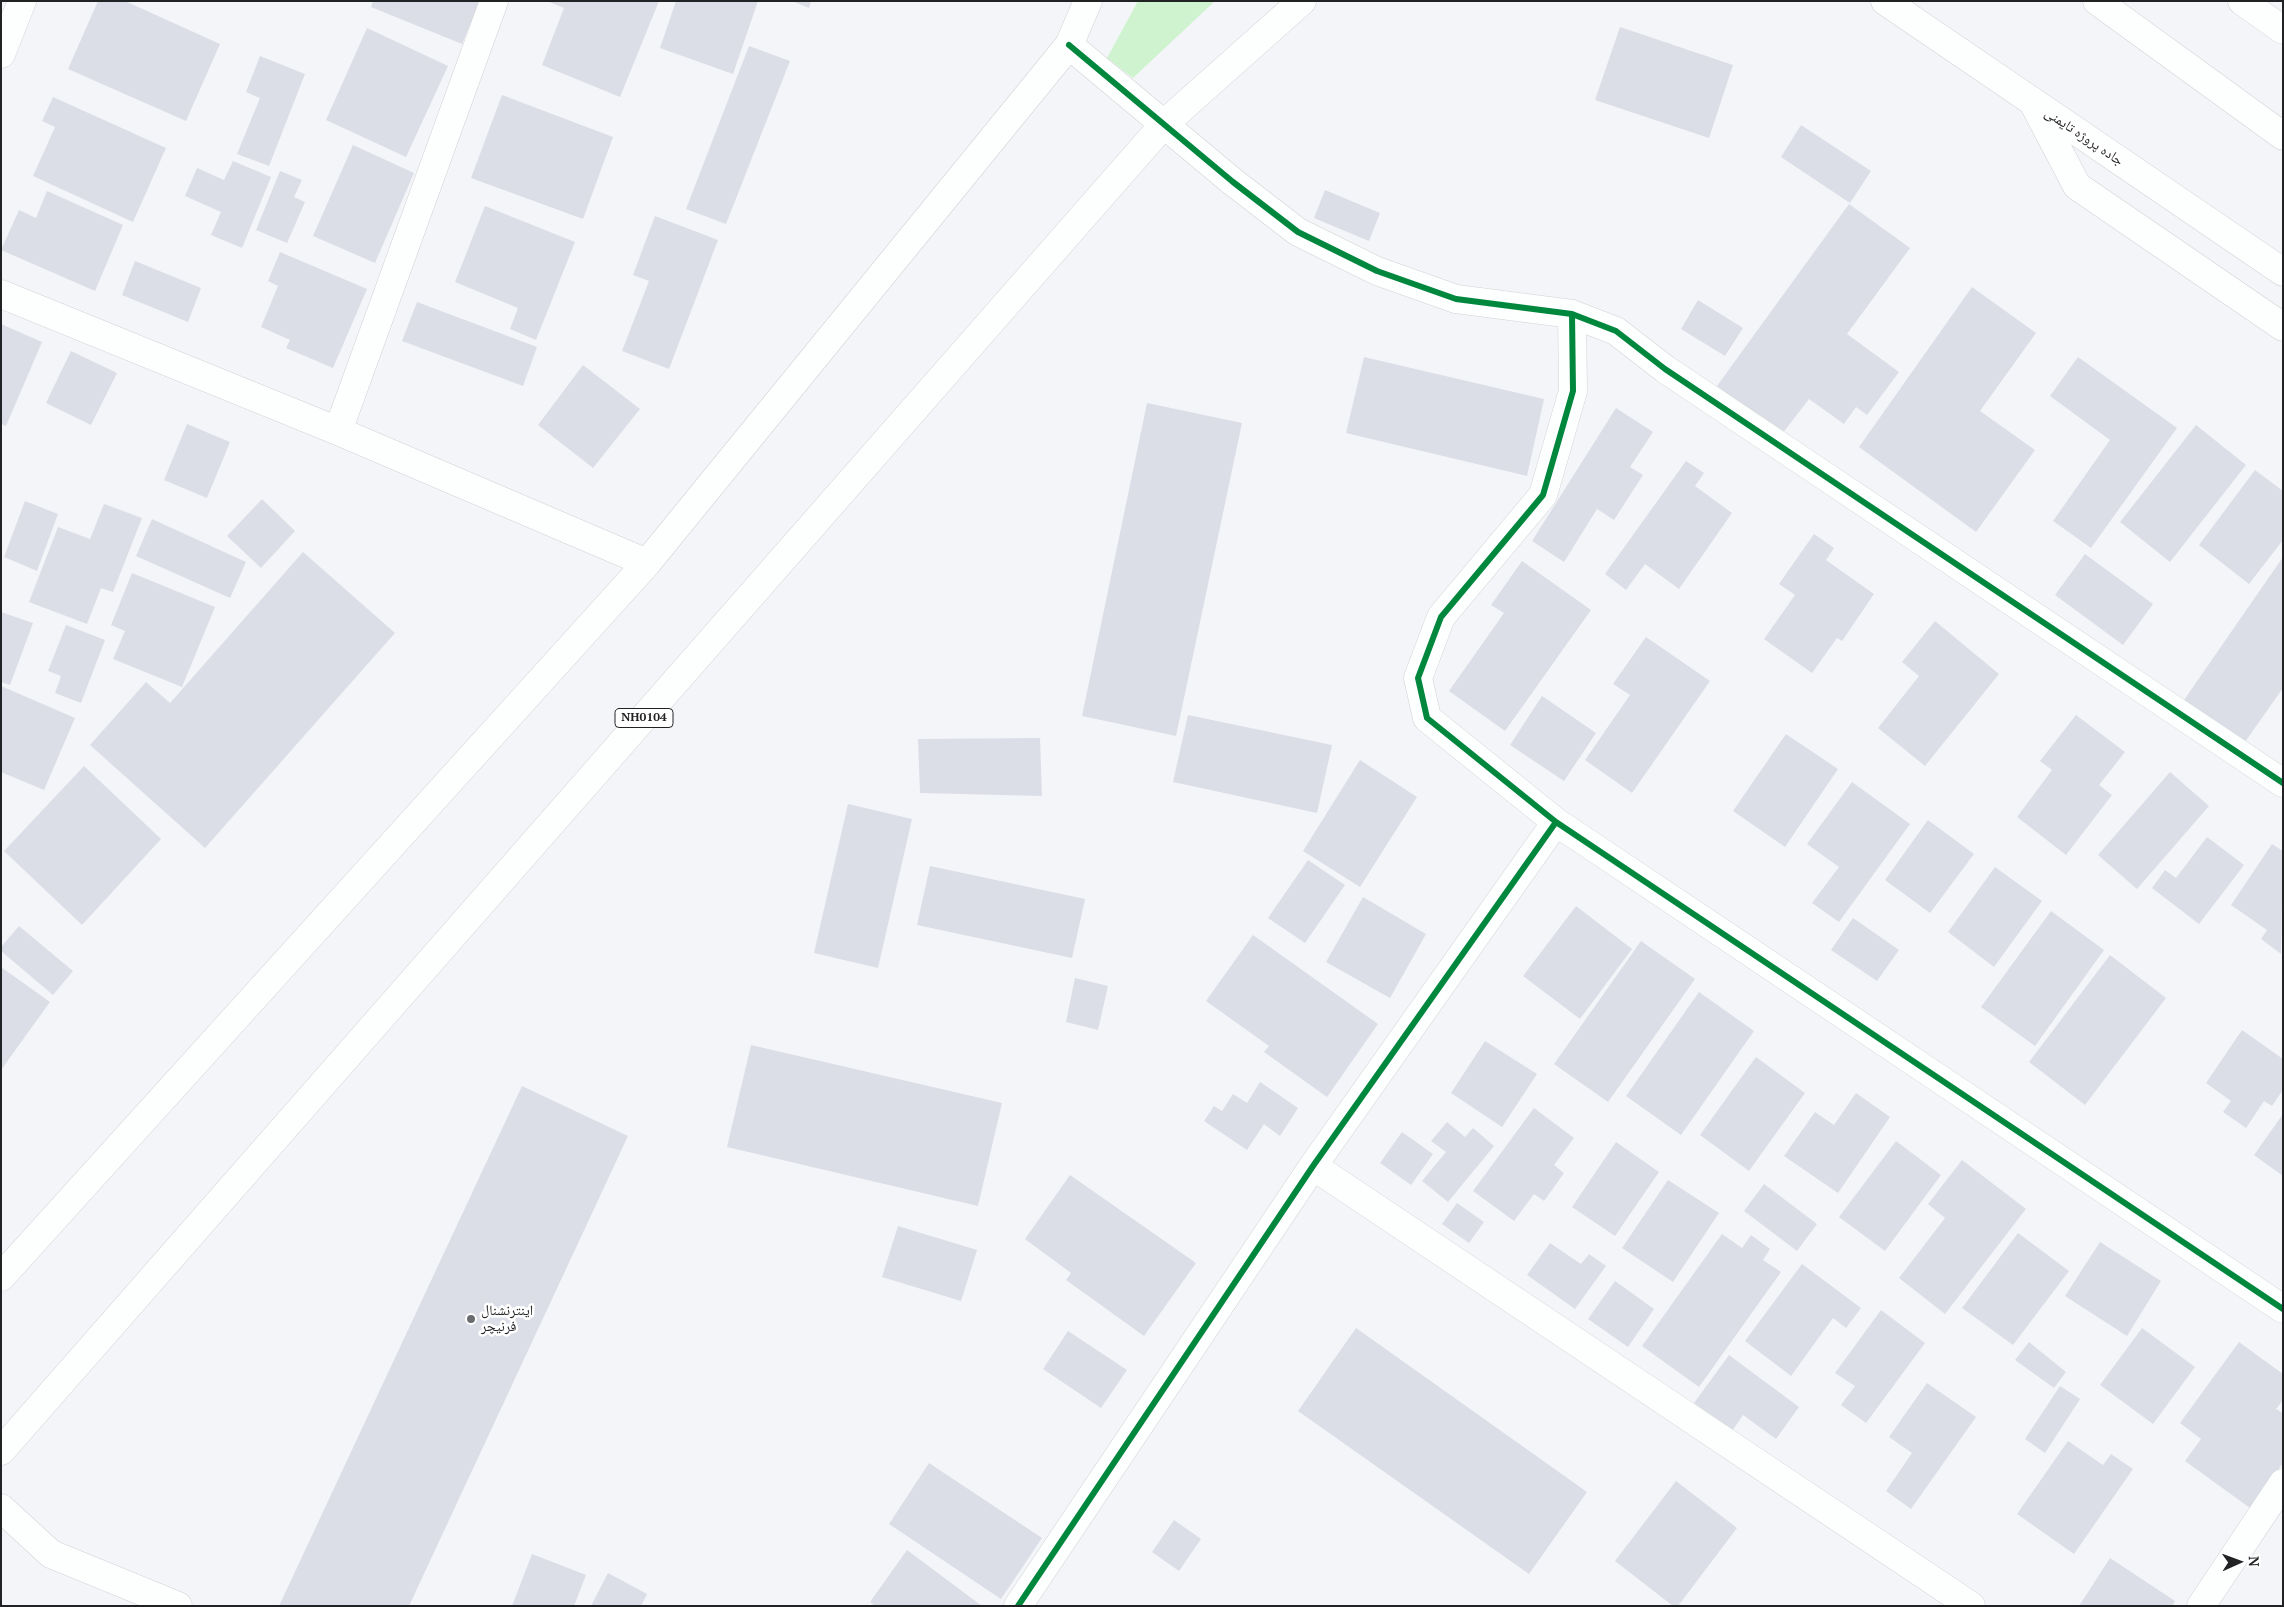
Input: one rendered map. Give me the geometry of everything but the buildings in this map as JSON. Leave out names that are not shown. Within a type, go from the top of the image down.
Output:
[{"type":"main road","points":[[1,54],[22,1]]},
{"type":"main road","points":[[338,431],[494,1]]},
{"type":"main road","points":[[1,1278],[646,563],[1069,45],[1088,1]]},
{"type":"main road","name":"NH0104","points":[[1,1451],[1165,123],[1302,1]]},
{"type":"main road","name":"جاده پروژه تایمنی","points":[[1884,1],[2283,272]]},
{"type":"main road","points":[[2097,1],[2283,136]]},
{"type":"main road","points":[[2242,1],[2283,30]]},
{"type":"main road","points":[[1069,45],[1165,123],[1233,182],[1298,232],[1377,271],[1456,299],[1572,314],[1616,332],[1665,369],[2283,783]]},
{"type":"main road","points":[[2033,102],[2077,186],[2283,327]]},
{"type":"main road","points":[[1,294],[338,431],[646,563]]},
{"type":"main road","points":[[1572,314],[1573,391],[1542,495],[1441,617],[1418,678],[1427,718],[1556,822],[2283,1309]]},
{"type":"main road","points":[[1018,1606],[1313,1166],[1556,822]]},
{"type":"main road","points":[[1313,1166],[1971,1606]]},
{"type":"main road","points":[[2200,1606],[2283,1483]]},
{"type":"main road","points":[[1,1508],[51,1554],[178,1606]]},
{"type":"green space","points":[[1138,1],[1215,1],[1133,78],[1107,58]]},
{"type":"cycle path","points":[[1069,45],[1233,182],[1298,232],[1377,271],[1456,299],[1572,314],[1616,331],[1665,369],[2283,783]]},
{"type":"cycle path","points":[[1572,314],[1573,391],[1543,495],[1441,617],[1418,678],[1427,718],[1556,822],[2283,1309]]},
{"type":"cycle path","points":[[1018,1606],[1313,1166],[1556,822]]},
{"type":"place","name":"اینترنشنال فرنیچر","points":[[471,1319]]}]
